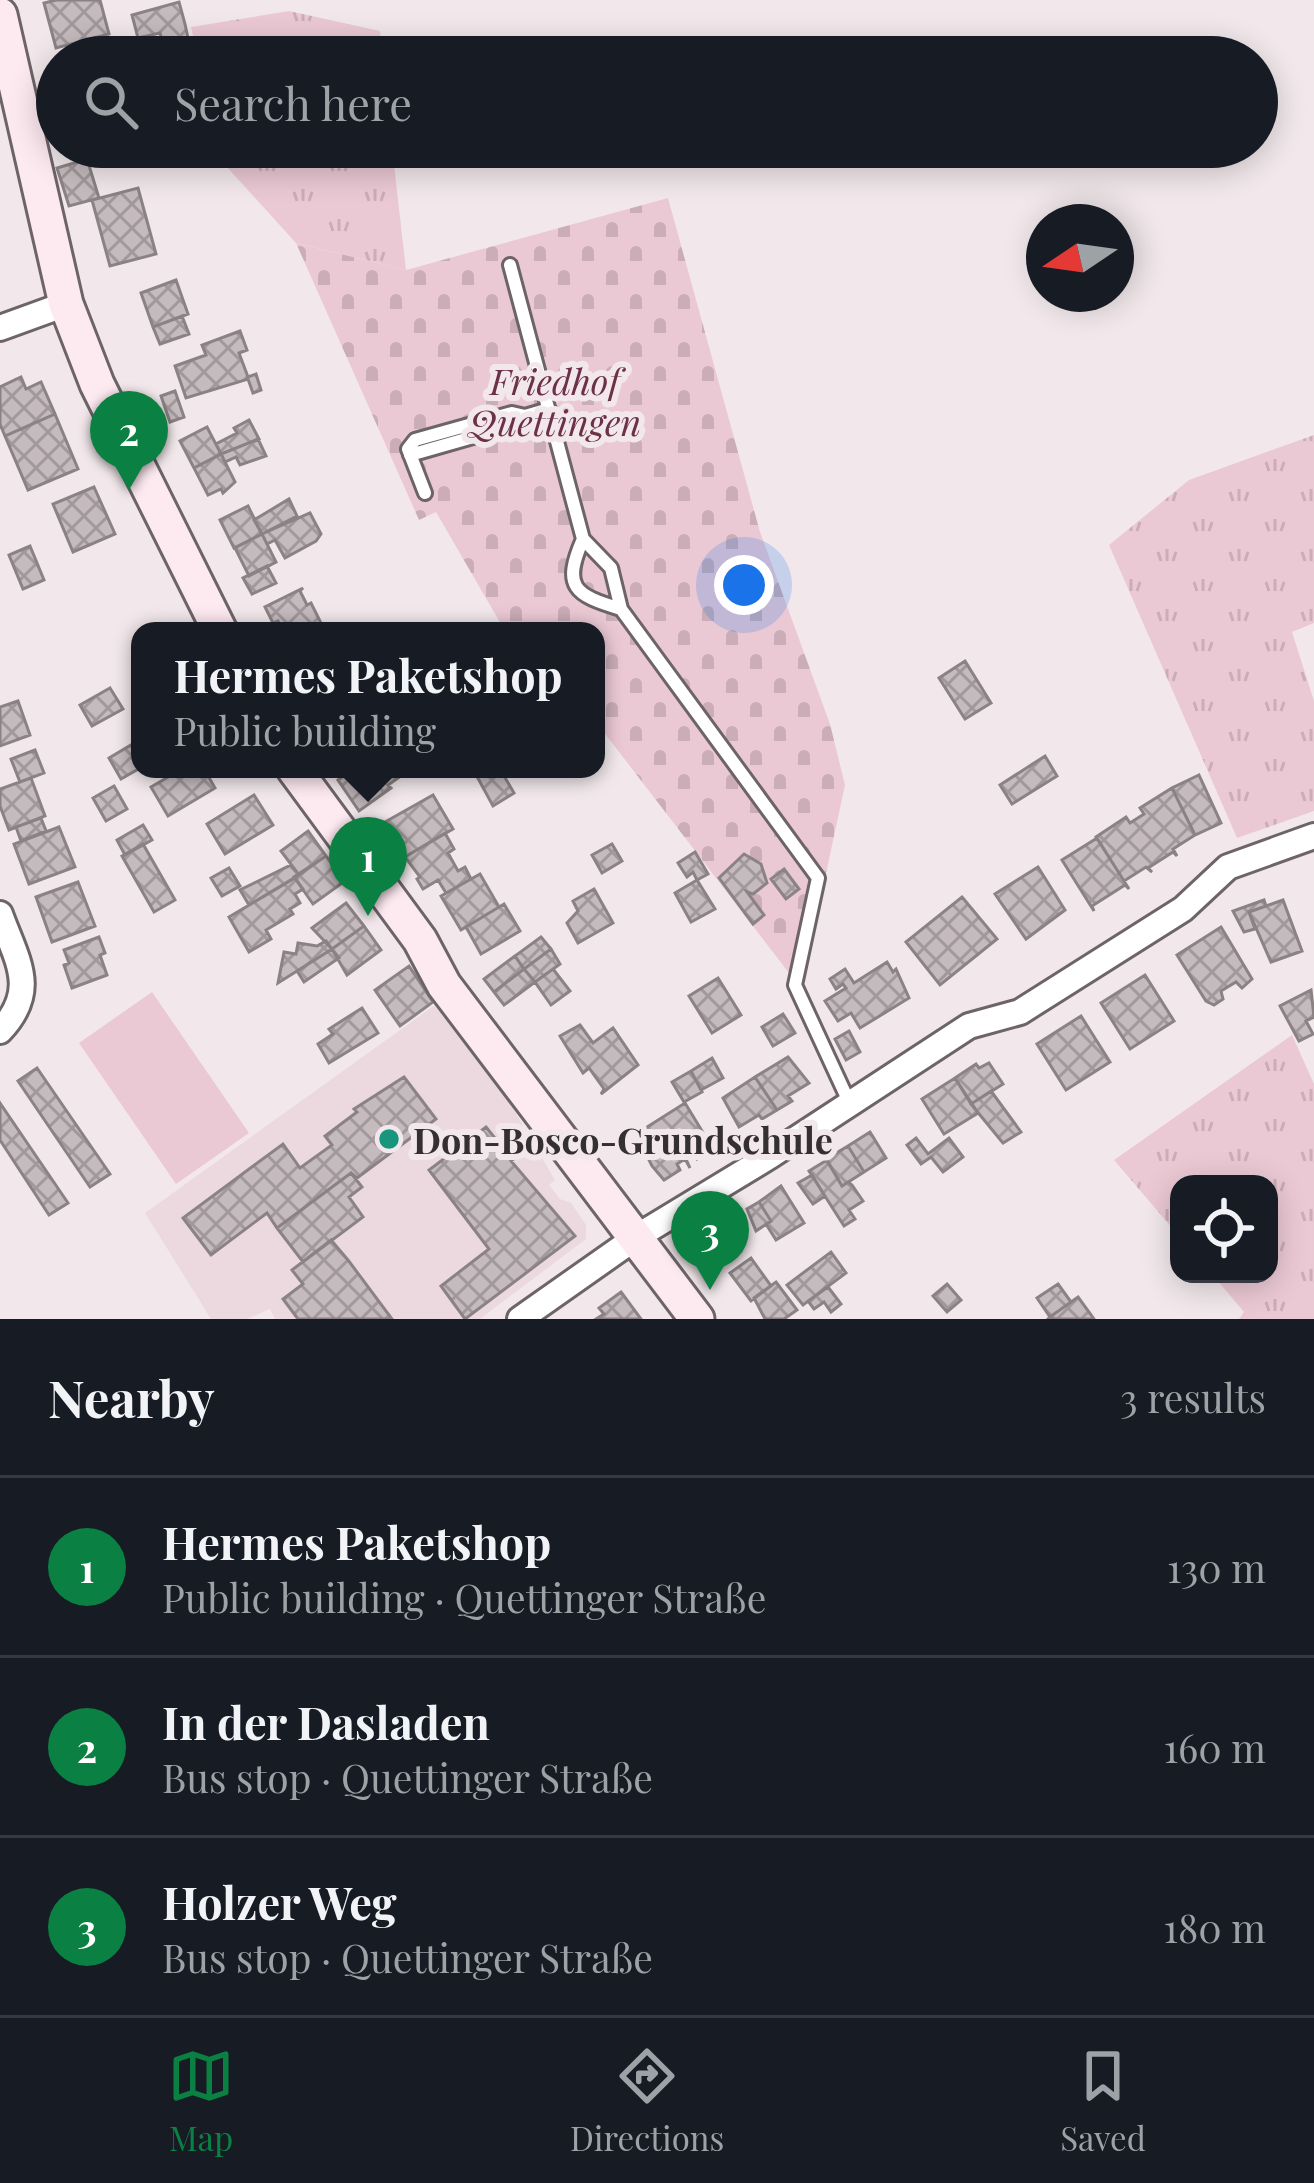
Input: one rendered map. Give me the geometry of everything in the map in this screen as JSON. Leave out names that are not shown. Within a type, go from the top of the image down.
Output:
[{"type":"street","points":[[0,15],[66,304],[97,384],[216,622]]},
{"type":"street","points":[[0,328],[66,304]]},
{"type":"street","points":[[301,778],[419,940],[444,985],[697,1319]]},
{"type":"street","points":[[520,1319],[638,1236],[969,1026],[1032,1005],[1183,909],[1228,867],[1314,836]]},
{"type":"street","points":[[0,914],[24,992],[21,1005],[0,1031]]},
{"type":"lane","points":[[510,265],[583,538],[611,568],[621,609],[818,878],[795,986],[850,1105]]},
{"type":"lane","points":[[425,493],[408,449],[415,440],[512,413],[525,416],[549,409]]},
{"type":"lane","points":[[583,538],[572,582],[583,596],[621,609]]},
{"type":"shaded area","name":"Don-Bosco-Grundschule","points":[[435,1005],[507,1098],[555,1180],[549,1185],[560,1199],[571,1203],[586,1225],[586,1239],[480,1319],[275,1319],[270,1309],[247,1319],[211,1319],[145,1213]]},
{"type":"green space","points":[[289,11],[380,31],[381,36],[193,36],[191,27]]},
{"type":"green space","points":[[228,168],[394,168],[406,270],[296,243]]},
{"type":"green space","name":"Friedhof Quettingen","points":[[668,198],[760,532],[830,724],[845,785],[822,892],[789,973],[605,734],[605,622],[500,622],[436,512],[419,520],[296,243],[406,270]]},
{"type":"green space","points":[[1314,435],[1314,623],[1292,632],[1314,701],[1314,811],[1237,838],[1109,545],[1189,480]]},
{"type":"green space","points":[[152,992],[249,1133],[176,1184],[79,1043]]},
{"type":"green space","points":[[1292,1035],[1314,1084],[1314,1319],[1239,1319],[1244,1312],[1220,1283],[1278,1283],[1278,1175],[1170,1175],[1170,1225],[1114,1160]]},
{"type":"building","points":[[100,0],[109,34],[53,36],[44,3]]},
{"type":"building","points":[[179,2],[187,36],[137,36],[132,15]]},
{"type":"building","points":[[57,168],[90,168],[99,198],[69,206]]},
{"type":"building","points":[[138,188],[156,254],[110,266],[92,200]]},
{"type":"building","points":[[176,280],[188,314],[153,327],[141,293]]},
{"type":"building","points":[[182,316],[189,334],[160,344],[153,327]]},
{"type":"building","points":[[240,331],[247,350],[239,353],[248,377],[256,374],[261,390],[253,393],[248,379],[186,398],[175,366],[206,355],[202,345]]},
{"type":"building","points":[[21,377],[26,389],[41,382],[55,414],[5,436],[0,424],[0,387]]},
{"type":"building","points":[[175,391],[184,417],[170,422],[161,396]]},
{"type":"building","points":[[55,414],[78,469],[28,490],[5,436]]},
{"type":"building","points":[[249,420],[259,439],[221,454],[216,444]]},
{"type":"building","points":[[207,427],[221,454],[194,468],[180,441]]},
{"type":"building","points":[[258,439],[266,456],[240,465],[236,457],[225,462],[221,454]]},
{"type":"building","points":[[221,454],[235,482],[223,493],[221,489],[208,495],[194,468]]},
{"type":"building","points":[[94,487],[115,534],[73,552],[53,504]]},
{"type":"building","points":[[289,499],[297,516],[262,534],[254,520]]},
{"type":"building","points":[[248,506],[262,534],[234,548],[220,520]]},
{"type":"building","points":[[310,513],[321,534],[316,541],[285,558],[275,540],[267,544],[262,534]]},
{"type":"building","points":[[262,534],[276,562],[249,576],[235,548]]},
{"type":"building","points":[[30,546],[44,580],[23,589],[9,555]]},
{"type":"building","points":[[267,566],[276,583],[252,594],[243,578]]},
{"type":"building","points":[[303,588],[300,591],[307,605],[311,603],[320,622],[272,622],[265,607]]},
{"type":"building","points":[[965,661],[991,703],[965,719],[939,678]]},
{"type":"building","points":[[110,688],[123,709],[92,726],[80,705]]},
{"type":"building","points":[[18,701],[30,735],[0,746],[0,707]]},
{"type":"building","points":[[131,745],[131,773],[121,779],[109,758]]},
{"type":"building","points":[[35,750],[44,773],[20,782],[11,759]]},
{"type":"building","points":[[1045,756],[1057,776],[1012,804],[1000,785]]},
{"type":"building","points":[[1199,775],[1221,823],[1195,835],[1172,788]]},
{"type":"building","points":[[31,778],[45,816],[9,830],[0,806],[0,789]]},
{"type":"building","points":[[166,778],[209,778],[215,788],[168,816],[151,787]]},
{"type":"building","points":[[341,778],[398,778],[359,811]]},
{"type":"building","points":[[478,778],[505,778],[514,793],[493,806]]},
{"type":"building","points":[[114,786],[127,809],[106,821],[93,798]]},
{"type":"building","points":[[1172,788],[1195,835],[1173,849],[1177,856],[1173,852],[1148,868],[1152,872],[1146,867],[1124,881],[1096,837],[1126,817],[1130,823],[1144,814],[1140,808]]},
{"type":"building","points":[[254,795],[273,825],[225,854],[207,824]]},
{"type":"building","points":[[433,795],[453,829],[405,857],[385,822]]},
{"type":"building","points":[[41,818],[46,831],[21,841],[16,827]]},
{"type":"building","points":[[143,825],[152,840],[125,855],[117,840]]},
{"type":"building","points":[[59,827],[75,867],[29,884],[14,844]]},
{"type":"building","points":[[308,831],[326,856],[299,875],[281,851]]},
{"type":"building","points":[[445,833],[454,849],[448,853],[458,871],[465,867],[471,879],[446,893],[438,880],[423,889],[405,857]]},
{"type":"building","points":[[1097,838],[1129,889],[1125,885],[1092,906],[1094,911],[1062,860]]},
{"type":"building","points":[[143,844],[175,900],[154,912],[122,856]]},
{"type":"building","points":[[612,844],[622,861],[602,873],[592,855]]},
{"type":"building","points":[[695,852],[708,874],[697,880],[693,872],[687,877],[678,863]]},
{"type":"building","points":[[744,854],[761,864],[767,883],[753,894],[747,892],[764,915],[753,924],[719,878]]},
{"type":"building","points":[[326,856],[345,881],[313,904],[294,877]]},
{"type":"building","points":[[291,865],[299,875],[249,905],[240,890]]},
{"type":"building","points":[[1038,867],[1065,910],[1026,939],[995,894]]},
{"type":"building","points":[[229,868],[240,886],[222,896],[211,878]]},
{"type":"building","points":[[784,869],[799,889],[786,899],[771,879]]},
{"type":"building","points":[[480,874],[499,907],[461,930],[441,896]]},
{"type":"building","points":[[295,878],[303,889],[295,894],[300,903],[290,909],[293,914],[266,930],[271,939],[249,952],[229,917]]},
{"type":"building","points":[[697,880],[715,909],[691,922],[675,893]]},
{"type":"building","points":[[78,882],[95,926],[52,942],[36,897]]},
{"type":"building","points":[[594,889],[613,923],[578,943],[567,923],[578,911],[573,901]]},
{"type":"building","points":[[962,897],[997,939],[940,985],[906,942]]},
{"type":"building","points":[[1264,900],[1266,906],[1249,912],[1255,929],[1244,932],[1233,911]]},
{"type":"building","points":[[1283,900],[1302,951],[1271,962],[1249,912]]},
{"type":"building","points":[[346,903],[364,926],[332,949],[312,928]]},
{"type":"building","points":[[504,904],[520,931],[481,954],[466,927]]},
{"type":"building","points":[[364,926],[381,950],[347,975],[332,949]]},
{"type":"building","points":[[1221,927],[1252,979],[1242,988],[1236,982],[1221,991],[1223,999],[1214,1005],[1206,1001],[1177,955]]},
{"type":"building","points":[[99,937],[107,975],[72,988],[64,950]]},
{"type":"building","points":[[541,937],[551,949],[524,969],[515,956]]},
{"type":"building","points":[[326,941],[332,949],[278,983],[284,952],[296,954],[298,943],[317,946]]},
{"type":"building","points":[[332,949],[339,958],[304,982],[297,971]]},
{"type":"building","points":[[551,949],[560,964],[535,982],[524,969]]},
{"type":"building","points":[[515,956],[524,969],[494,992],[484,979]]},
{"type":"building","points":[[887,962],[893,972],[896,969],[909,998],[860,1028],[851,1013],[838,1021],[825,1001],[846,988],[843,984],[836,989],[830,979],[845,969],[854,983]]},
{"type":"building","points":[[409,966],[433,1002],[400,1026],[375,990]]},
{"type":"building","points":[[524,969],[535,982],[504,1005],[494,992]]},
{"type":"building","points":[[553,969],[570,991],[551,1005],[535,982]]},
{"type":"building","points":[[1145,975],[1174,1021],[1130,1049],[1101,1003]]},
{"type":"building","points":[[718,978],[741,1015],[712,1033],[689,996]]},
{"type":"building","points":[[1311,990],[1314,1017],[1306,1021],[1313,1034],[1299,1041],[1280,1006]]},
{"type":"building","points":[[362,1008],[378,1033],[329,1063],[318,1044],[333,1034],[329,1029]]},
{"type":"building","points":[[783,1014],[795,1033],[773,1046],[762,1027]]},
{"type":"building","points":[[1081,1016],[1110,1062],[1066,1090],[1037,1044]]},
{"type":"building","points":[[580,1025],[593,1043],[613,1028],[638,1065],[601,1094],[604,1089],[589,1068],[583,1073],[560,1036]]},
{"type":"building","points":[[849,1031],[860,1052],[846,1060],[835,1039]]},
{"type":"building","points":[[788,1057],[809,1083],[788,1096],[792,1101],[777,1110],[755,1077]]},
{"type":"building","points":[[712,1058],[723,1078],[701,1090],[691,1071]]},
{"type":"building","points":[[989,1063],[1003,1084],[971,1104],[955,1078],[976,1064],[979,1068]]},
{"type":"building","points":[[37,1068],[110,1174],[90,1187],[18,1081]]},
{"type":"building","points":[[691,1071],[702,1092],[684,1102],[672,1082]]},
{"type":"building","points":[[404,1077],[436,1119],[357,1178],[351,1173],[277,1228],[267,1213],[211,1255],[183,1218],[283,1144],[300,1168],[332,1145],[325,1136],[357,1112],[354,1109]]},
{"type":"building","points":[[755,1077],[777,1110],[739,1127],[723,1098]]},
{"type":"building","points":[[955,1078],[978,1113],[944,1134],[922,1099]]},
{"type":"building","points":[[991,1091],[1021,1132],[1003,1143],[971,1104]]},
{"type":"building","points":[[0,1103],[68,1203],[49,1215],[0,1140]]},
{"type":"building","points":[[685,1103],[713,1149],[697,1159],[694,1154],[686,1159],[690,1168],[685,1159],[677,1164],[680,1170],[664,1180],[636,1134]]},
{"type":"building","points":[[486,1127],[498,1142],[503,1138],[517,1156],[511,1161],[575,1236],[465,1319],[441,1286],[489,1249],[429,1170]]},
{"type":"building","points":[[870,1132],[886,1158],[864,1172],[848,1146]]},
{"type":"building","points":[[916,1138],[928,1154],[949,1138],[963,1157],[943,1172],[931,1157],[921,1164],[907,1145]]},
{"type":"building","points":[[848,1146],[864,1172],[842,1186],[826,1159]]},
{"type":"building","points":[[827,1160],[842,1186],[848,1182],[863,1201],[849,1210],[855,1219],[844,1226],[809,1171]]},
{"type":"building","points":[[351,1173],[362,1187],[349,1197],[363,1217],[303,1262],[277,1228]]},
{"type":"building","points":[[812,1175],[825,1196],[813,1204],[798,1183]]},
{"type":"building","points":[[781,1186],[804,1223],[776,1240],[759,1202]]},
{"type":"building","points":[[759,1202],[771,1221],[756,1231],[747,1209]]},
{"type":"building","points":[[734,1215],[745,1234],[710,1255],[699,1236]]},
{"type":"building","points":[[331,1240],[392,1319],[298,1319],[283,1299],[303,1284],[292,1270]]},
{"type":"building","points":[[831,1252],[846,1273],[803,1305],[787,1285]]},
{"type":"building","points":[[751,1258],[771,1286],[751,1301],[730,1273]]},
{"type":"building","points":[[776,1282],[797,1310],[784,1319],[765,1319],[754,1298]]},
{"type":"building","points":[[947,1284],[961,1300],[947,1312],[933,1296]]},
{"type":"building","points":[[1058,1284],[1071,1302],[1050,1317],[1037,1298]]},
{"type":"building","points":[[828,1287],[841,1304],[831,1312],[824,1302],[814,1309],[808,1301]]},
{"type":"building","points":[[621,1292],[641,1319],[596,1319],[604,1314],[599,1308]]},
{"type":"building","points":[[1078,1297],[1094,1319],[1048,1319],[1050,1317]]},
{"type":"place","name":"In der Dasladen","points":[[129,490]]},
{"type":"place","name":"Hermes Paketshop","points":[[368,916]]},
{"type":"place","name":"Don-Bosco-Grundschule","points":[[389,1139]]},
{"type":"place","name":"Holzer Weg","points":[[710,1290]]}]
